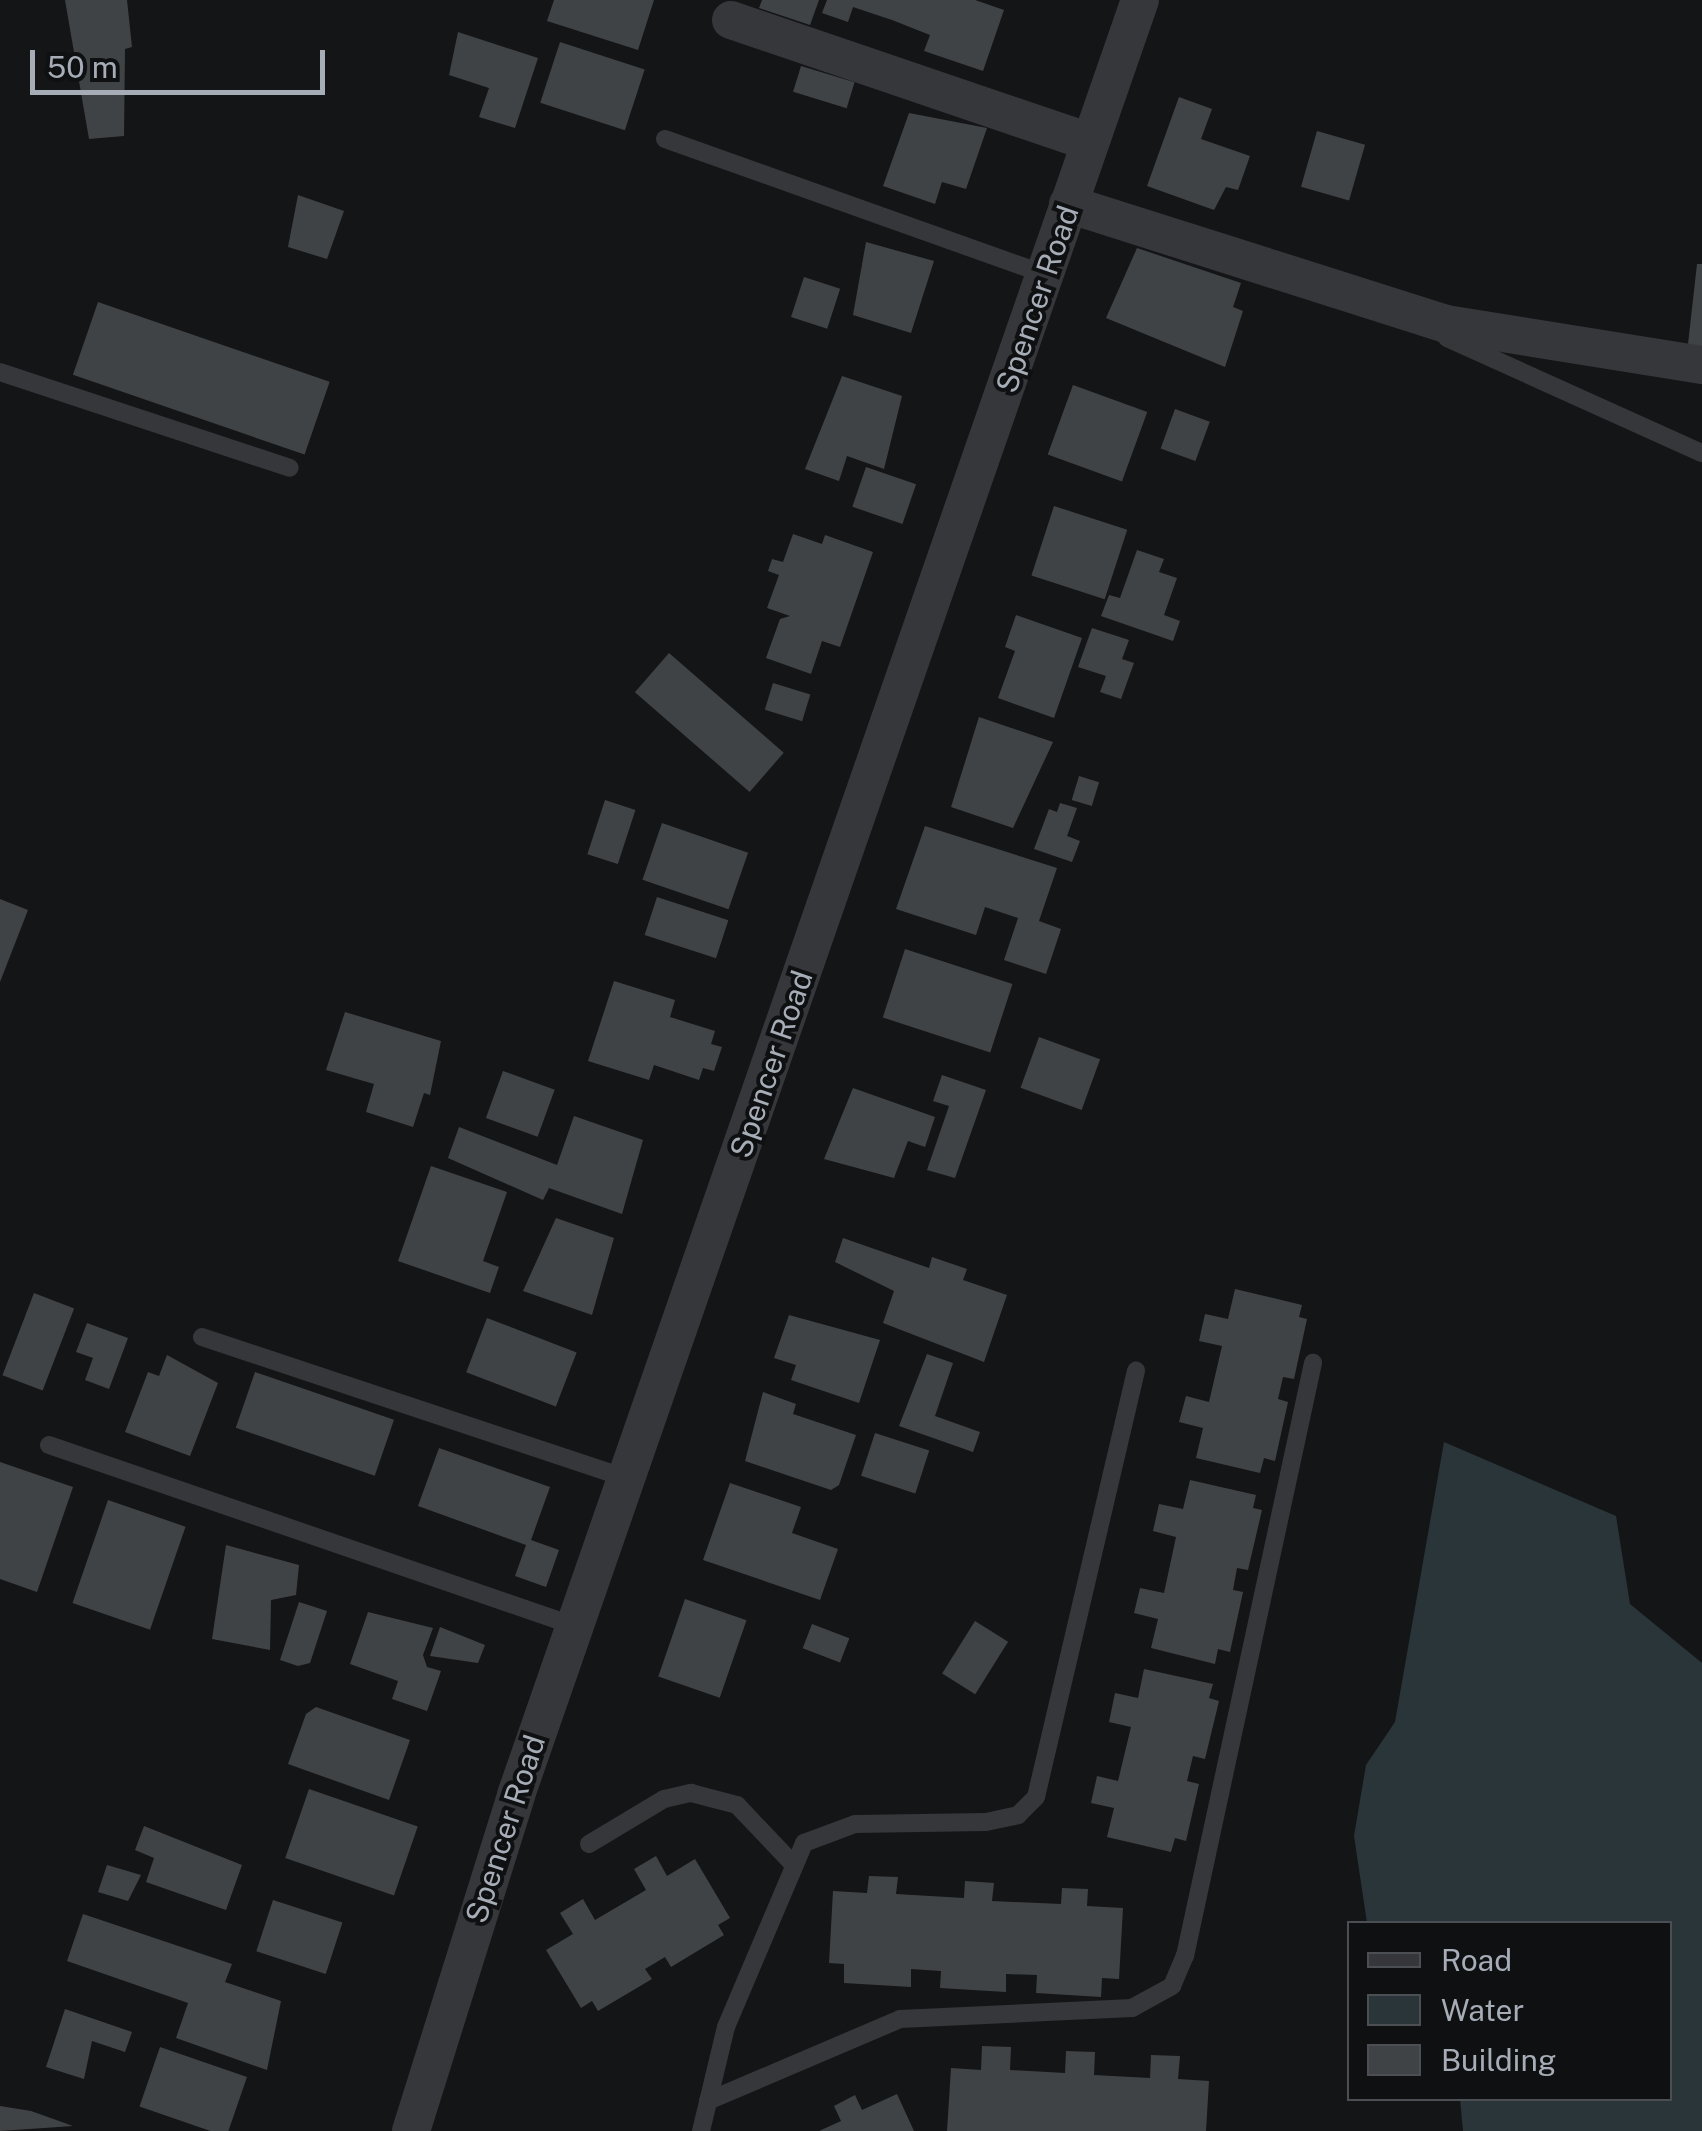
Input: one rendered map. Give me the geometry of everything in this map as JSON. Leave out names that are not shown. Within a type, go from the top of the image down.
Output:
[{"type":"street","name":"Spencer Road","points":[[404,2128],[574,1626],[1044,274],[1134,2]]},
{"type":"street","points":[[731,20],[1089,142]]},
{"type":"street","points":[[1068,204],[1374,304],[1541,344],[1702,364]]},
{"type":"lane","points":[[664,139],[1044,274]]},
{"type":"lane","points":[[1374,304],[1702,453]]},
{"type":"lane","points":[[0,372],[290,468]]},
{"type":"lane","points":[[202,1338],[627,1478]]},
{"type":"lane","points":[[708,2101],[900,2019],[1132,2008],[1172,1986],[1185,1956],[1312,1363]]},
{"type":"lane","points":[[701,2131],[726,2027],[792,1863],[825,1830],[986,1822],[1018,1815],[1036,1797],[1136,1371]]},
{"type":"lane","points":[[49,1445],[574,1626]]},
{"type":"lane","points":[[590,1844],[664,1799],[692,1794],[736,1805],[792,1863]]},
{"type":"water","points":[[1444,1442],[1616,1516],[1630,1604],[1702,1663],[1702,2131],[1463,2131],[1460,2101],[1672,2101],[1672,1921],[1367,1921],[1354,1836],[1366,1765],[1395,1722]]},
{"type":"building","points":[[65,0],[127,0],[132,47],[125,49],[124,136],[89,139]]},
{"type":"building","points":[[554,0],[654,0],[638,50],[547,21]]},
{"type":"building","points":[[762,0],[819,0],[810,25],[759,8]]},
{"type":"building","points":[[827,0],[975,0],[1004,10],[983,71],[924,51],[930,35],[892,20],[853,7],[848,22],[822,13]]},
{"type":"building","points":[[458,32],[538,58],[515,128],[479,117],[489,88],[449,75]]},
{"type":"building","points":[[560,42],[645,70],[625,130],[540,103]]},
{"type":"building","points":[[801,66],[855,82],[847,108],[793,92]]},
{"type":"building","points":[[1179,97],[1212,109],[1201,139],[1250,156],[1238,190],[1226,187],[1214,210],[1147,186]]},
{"type":"building","points":[[909,113],[987,128],[966,189],[942,182],[935,204],[883,186]]},
{"type":"building","points":[[1317,131],[1365,145],[1349,201],[1301,187]]},
{"type":"building","points":[[298,195],[344,211],[327,259],[288,247]]},
{"type":"building","points":[[866,242],[934,261],[911,333],[853,315]]},
{"type":"building","points":[[1137,248],[1241,283],[1233,307],[1243,311],[1225,367],[1106,318]]},
{"type":"building","points":[[1697,264],[1702,264],[1702,355],[1687,353]]},
{"type":"building","points":[[804,277],[840,289],[827,329],[791,317]]},
{"type":"building","points":[[98,302],[330,382],[305,455],[73,375]]},
{"type":"building","points":[[842,376],[902,396],[884,469],[847,456],[839,481],[805,469]]},
{"type":"building","points":[[1073,385],[1147,412],[1122,482],[1048,455]]},
{"type":"building","points":[[1175,409],[1210,422],[1195,461],[1161,448]]},
{"type":"building","points":[[866,467],[916,484],[902,524],[852,507]]},
{"type":"building","points":[[1054,506],[1127,530],[1105,599],[1031,575]]},
{"type":"building","points":[[793,534],[822,544],[825,535],[873,552],[840,647],[822,641],[811,674],[766,658],[780,619],[790,616],[767,608],[779,575],[768,571],[772,559],[783,562]]},
{"type":"building","points":[[1137,550],[1164,559],[1159,572],[1177,578],[1164,615],[1180,621],[1173,641],[1101,616],[1109,595],[1120,598]]},
{"type":"building","points":[[1016,615],[1082,638],[1054,718],[998,698],[1015,651],[1005,647]]},
{"type":"building","points":[[1092,628],[1129,640],[1122,659],[1134,663],[1121,699],[1100,692],[1106,676],[1078,667]]},
{"type":"building","points":[[669,653],[784,753],[750,792],[635,692]]},
{"type":"building","points":[[773,683],[810,694],[802,721],[765,710]]},
{"type":"building","points":[[979,717],[1053,742],[1013,828],[951,807]]},
{"type":"building","points":[[1079,776],[1099,782],[1092,806],[1072,800]]},
{"type":"building","points":[[605,800],[635,810],[618,864],[587,854]]},
{"type":"building","points":[[1060,803],[1077,808],[1067,836],[1080,841],[1072,862],[1034,849],[1049,809],[1057,812]]},
{"type":"building","points":[[662,823],[748,853],[729,909],[642,880]]},
{"type":"building","points":[[925,826],[1057,868],[1039,921],[1061,929],[1046,974],[1004,960],[1018,918],[985,907],[976,935],[896,909]]},
{"type":"building","points":[[657,897],[728,920],[716,958],[645,935]]},
{"type":"building","points":[[0,899],[28,910],[0,982]]},
{"type":"building","points":[[905,949],[1012,984],[990,1052],[883,1017]]},
{"type":"building","points":[[614,981],[675,1000],[670,1017],[715,1031],[711,1044],[722,1047],[714,1071],[703,1068],[699,1080],[654,1065],[649,1080],[588,1061]]},
{"type":"building","points":[[345,1012],[441,1041],[430,1095],[424,1093],[413,1127],[366,1112],[374,1084],[326,1070]]},
{"type":"building","points":[[1039,1037],[1100,1059],[1082,1110],[1021,1088]]},
{"type":"building","points":[[503,1071],[555,1090],[538,1137],[486,1118]]},
{"type":"building","points":[[942,1075],[986,1090],[955,1178],[927,1170],[949,1106],[933,1101]]},
{"type":"building","points":[[853,1088],[935,1117],[925,1147],[908,1141],[894,1178],[824,1159]]},
{"type":"building","points":[[574,1116],[643,1140],[622,1214],[549,1188],[543,1200],[448,1158],[459,1127],[557,1165]]},
{"type":"building","points":[[431,1166],[507,1192],[483,1261],[499,1267],[490,1293],[398,1261]]},
{"type":"building","points":[[556,1218],[614,1238],[592,1315],[523,1291]]},
{"type":"building","points":[[843,1238],[929,1268],[932,1257],[967,1269],[963,1280],[1007,1295],[984,1362],[883,1323],[894,1291],[835,1262]]},
{"type":"building","points":[[1235,1289],[1302,1305],[1299,1317],[1307,1319],[1294,1379],[1283,1377],[1278,1399],[1288,1402],[1275,1461],[1264,1458],[1260,1473],[1196,1458],[1203,1428],[1179,1422],[1186,1396],[1209,1402],[1222,1346],[1199,1341],[1205,1314],[1228,1319]]},
{"type":"building","points":[[34,1293],[74,1308],[43,1391],[2,1375]]},
{"type":"building","points":[[789,1315],[880,1340],[859,1403],[791,1380],[796,1365],[774,1358]]},
{"type":"building","points":[[487,1318],[577,1352],[556,1407],[466,1372]]},
{"type":"building","points":[[87,1323],[128,1338],[109,1389],[85,1380],[93,1358],[76,1352]]},
{"type":"building","points":[[927,1354],[953,1363],[935,1416],[980,1432],[973,1452],[899,1426]]},
{"type":"building","points":[[167,1355],[218,1383],[190,1456],[125,1432],[148,1372],[159,1376]]},
{"type":"building","points":[[255,1372],[394,1420],[375,1476],[236,1428]]},
{"type":"building","points":[[763,1392],[796,1404],[793,1414],[856,1435],[839,1485],[831,1490],[745,1461]]},
{"type":"building","points":[[875,1433],[929,1451],[915,1493],[861,1476]]},
{"type":"building","points":[[439,1448],[550,1487],[531,1540],[559,1550],[546,1587],[515,1576],[526,1545],[418,1506]]},
{"type":"building","points":[[0,1462],[73,1487],[37,1592],[0,1579]]},
{"type":"building","points":[[1190,1480],[1256,1495],[1253,1508],[1262,1510],[1248,1570],[1237,1568],[1233,1590],[1243,1592],[1230,1652],[1218,1649],[1215,1664],[1151,1648],[1158,1619],[1134,1613],[1140,1588],[1164,1593],[1176,1537],[1153,1531],[1159,1504],[1183,1509]]},
{"type":"building","points":[[730,1483],[801,1507],[792,1533],[838,1549],[820,1600],[703,1560]]},
{"type":"building","points":[[108,1500],[186,1527],[150,1630],[73,1603]]},
{"type":"building","points":[[226,1545],[299,1565],[296,1595],[271,1600],[270,1650],[212,1639]]},
{"type":"building","points":[[685,1599],[746,1620],[720,1698],[658,1677]]},
{"type":"building","points":[[299,1602],[327,1611],[310,1663],[298,1666],[280,1660]]},
{"type":"building","points":[[368,1612],[433,1628],[423,1655],[427,1667],[441,1671],[427,1711],[392,1699],[398,1681],[350,1664]]},
{"type":"building","points":[[975,1621],[1008,1642],[975,1694],[942,1674]]},
{"type":"building","points":[[812,1624],[849,1638],[840,1663],[803,1648]]},
{"type":"building","points":[[440,1627],[485,1645],[478,1663],[430,1656]]},
{"type":"building","points":[[1144,1669],[1213,1684],[1209,1698],[1219,1701],[1205,1759],[1193,1756],[1187,1781],[1199,1784],[1186,1841],[1175,1838],[1171,1852],[1107,1837],[1114,1808],[1091,1803],[1097,1776],[1118,1781],[1131,1727],[1109,1722],[1115,1693],[1138,1698]]},
{"type":"building","points":[[316,1707],[410,1740],[389,1800],[288,1764],[306,1714]]},
{"type":"building","points":[[309,1789],[418,1826],[394,1895],[285,1858]]},
{"type":"building","points":[[144,1826],[242,1865],[226,1910],[146,1882],[154,1858],[135,1850]]},
{"type":"building","points":[[656,1856],[667,1876],[695,1859],[730,1918],[718,1925],[724,1935],[671,1967],[665,1957],[645,1969],[652,1979],[598,2011],[592,2001],[581,2008],[546,1950],[573,1934],[560,1913],[583,1899],[595,1920],[646,1890],[634,1869]]},
{"type":"building","points":[[107,1865],[141,1875],[128,1901],[98,1892]]},
{"type":"building","points":[[869,1876],[898,1877],[896,1894],[964,1898],[965,1881],[994,1883],[992,1901],[1061,1904],[1062,1888],[1088,1889],[1087,1906],[1123,1908],[1119,1979],[1102,1978],[1101,1997],[1036,1993],[1037,1975],[1006,1974],[1006,1992],[940,1988],[941,1971],[911,1969],[911,1987],[844,1983],[844,1964],[829,1963],[833,1891],[867,1893]]},
{"type":"building","points":[[273,1900],[342,1923],[326,1974],[256,1951]]},
{"type":"building","points":[[83,1914],[232,1964],[225,1982],[281,2001],[267,2070],[176,2038],[188,2003],[67,1961]]},
{"type":"building","points":[[65,2009],[132,2032],[125,2052],[92,2041],[84,2079],[46,2067]]},
{"type":"building","points":[[982,2046],[1011,2047],[1010,2070],[1065,2073],[1066,2051],[1095,2052],[1094,2075],[1150,2078],[1151,2055],[1180,2056],[1178,2079],[1209,2081],[1206,2131],[947,2131],[951,2068],[981,2070]]},
{"type":"building","points":[[160,2047],[247,2077],[228,2131],[210,2131],[139,2107]]},
{"type":"building","points":[[897,2094],[914,2131],[819,2131],[841,2121],[834,2106],[855,2095],[862,2110]]},
{"type":"building","points":[[0,2106],[31,2111],[73,2126],[0,2131]]}]
